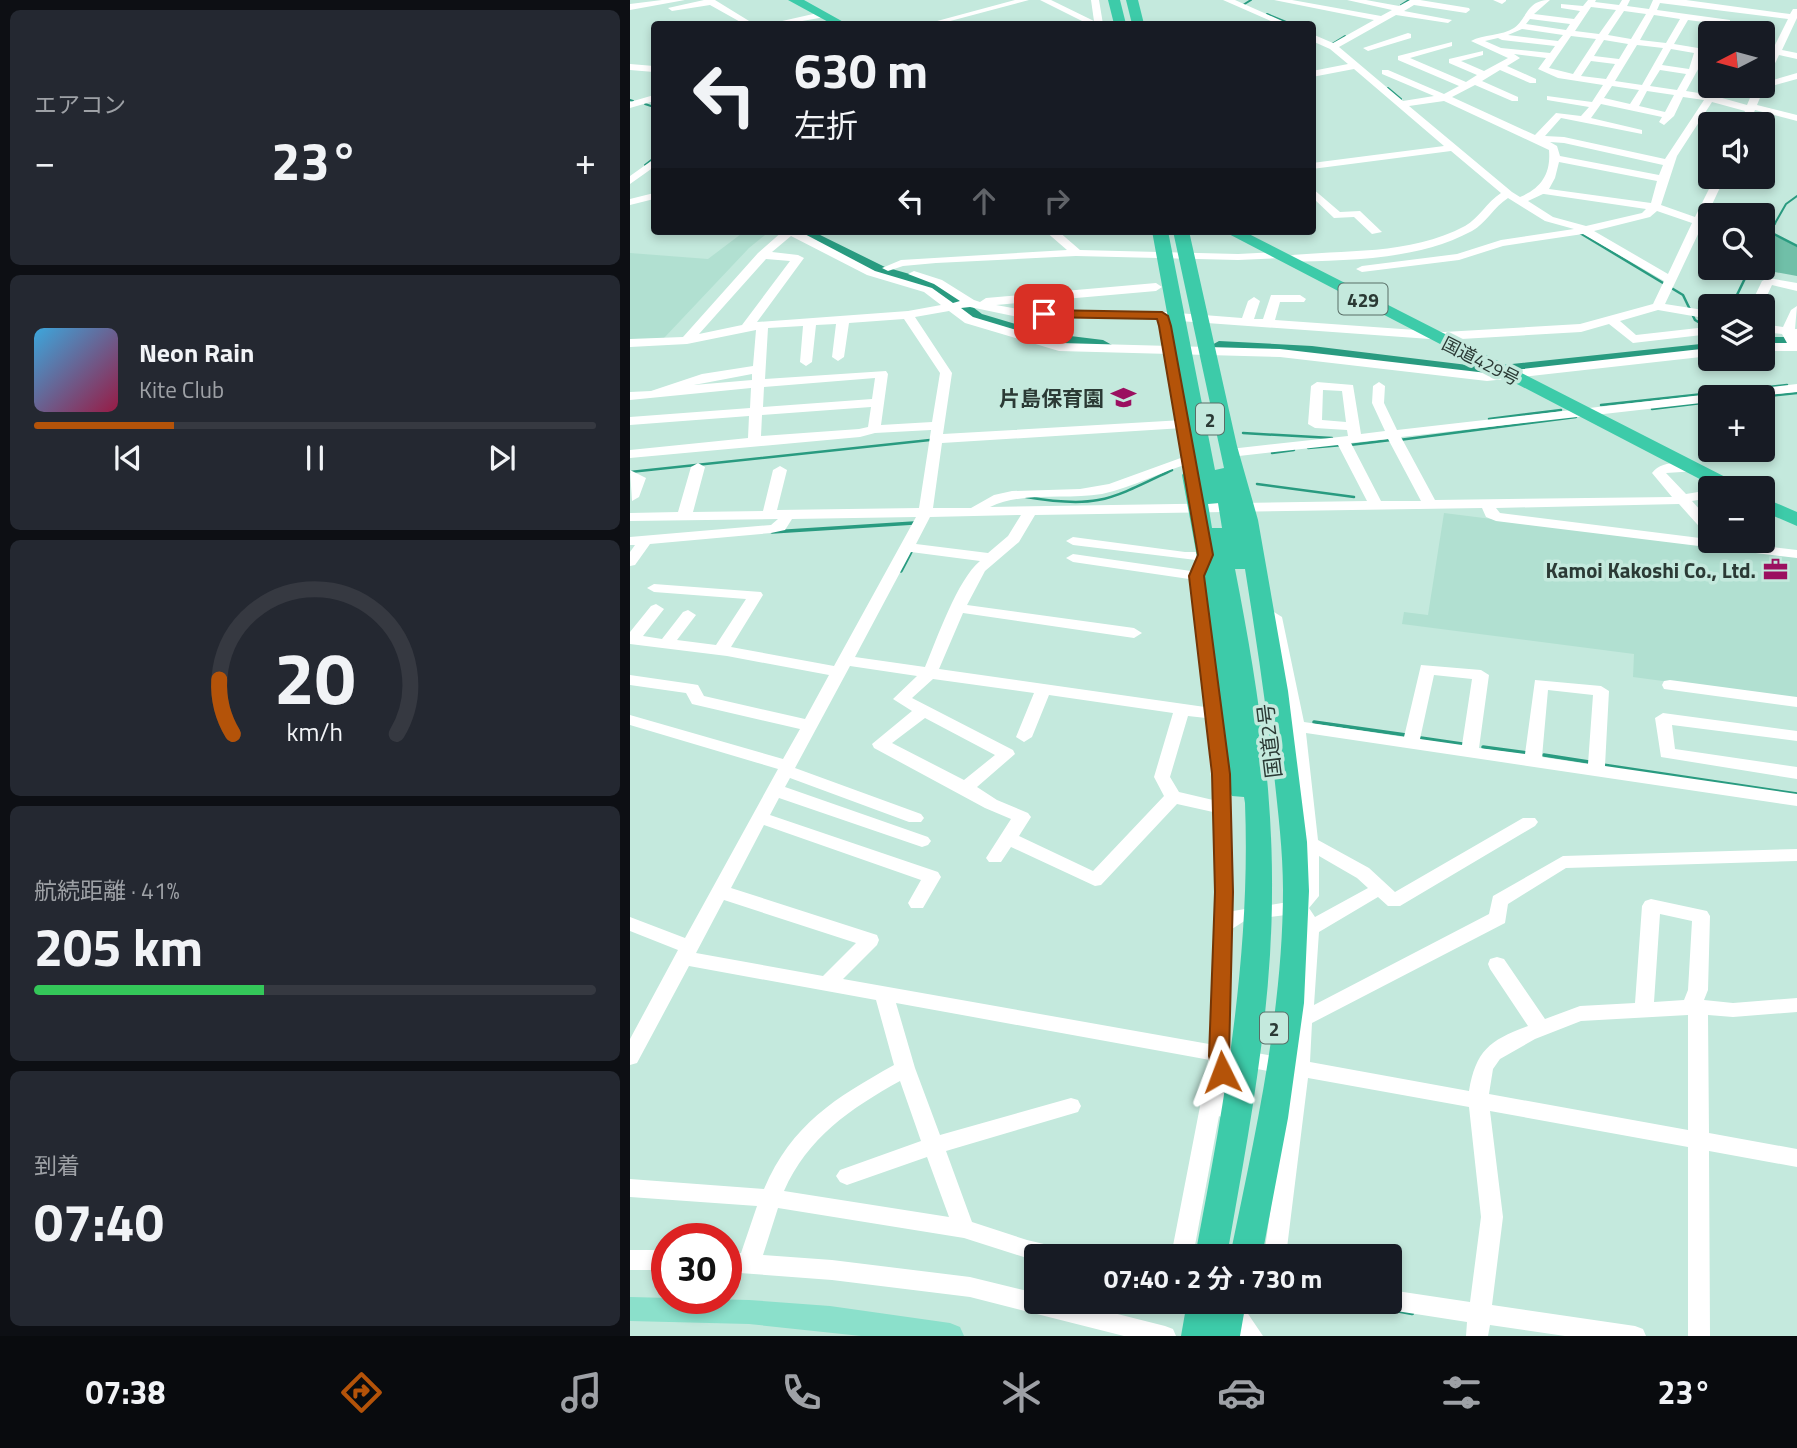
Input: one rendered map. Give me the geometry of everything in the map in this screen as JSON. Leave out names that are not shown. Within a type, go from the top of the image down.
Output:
[{"type":"highway","points":[[794,0],[835,21]]},
{"type":"highway","points":[[1106,0],[1110,21]]},
{"type":"highway","points":[[1114,0],[1119,21]]},
{"type":"highway","points":[[1126,0],[1130,21]]},
{"type":"highway","points":[[1132,0],[1137,21]]},
{"type":"highway","points":[[1147,235],[1205,555],[1257,800],[1296,891],[1290,1003],[1273,1118],[1248,1244]]},
{"type":"highway","name":"国道2号","points":[[1161,235],[1240,607]]},
{"type":"highway","name":"国道2号","points":[[1173,235],[1240,607],[1257,800],[1259,890],[1252,993],[1230,1155],[1213,1244]]},
{"type":"highway","points":[[1182,235],[1206,351],[1247,514],[1257,800]]},
{"type":"highway","name":"国道429号","points":[[1239,235],[1706,476]]},
{"type":"highway","points":[[1775,509],[1797,520]]},
{"type":"highway","name":"国道2号","points":[[1240,1244],[1262,1115],[1274,1022],[1282,890],[1281,842],[1257,800]]},
{"type":"main road","points":[[630,1309],[790,1315],[950,1336]]},
{"type":"street","points":[[630,7],[681,0]]},
{"type":"street","points":[[942,21],[1025,0]]},
{"type":"street","points":[[1044,0],[1088,21]]},
{"type":"street","points":[[1095,0],[1098,21]]},
{"type":"street","points":[[1227,0],[1278,21]]},
{"type":"street","points":[[1244,6],[1256,0]]},
{"type":"street","points":[[1278,0],[1375,21]]},
{"type":"street","points":[[1338,44],[1404,6],[1456,14],[1404,6],[1351,0]]},
{"type":"street","points":[[1404,104],[1444,97],[1515,58],[1476,41],[1517,30],[1546,0]]},
{"type":"street","points":[[1583,119],[1644,27],[1658,0],[1739,4],[1795,13],[1775,48]]},
{"type":"street","points":[[662,9],[710,1],[745,21]]},
{"type":"street","points":[[1588,4],[1543,69],[1574,78],[1698,96]]},
{"type":"street","points":[[1564,6],[1624,4],[1652,12],[1725,21],[1739,4]]},
{"type":"street","points":[[1624,4],[1574,78],[1555,99],[1633,108],[1666,119],[1698,56]]},
{"type":"street","points":[[789,21],[822,15]]},
{"type":"street","points":[[1528,16],[1576,22]]},
{"type":"street","points":[[1633,108],[1686,16]]},
{"type":"street","points":[[1332,18],[1375,21]]},
{"type":"street","points":[[1611,23],[1622,24]]},
{"type":"street","points":[[1519,26],[1698,50]]},
{"type":"street","points":[[1633,26],[1644,27]]},
{"type":"street","points":[[1316,39],[1373,50],[1408,36]]},
{"type":"street","points":[[1496,36],[1559,44]]},
{"type":"street","points":[[1338,44],[1355,66],[1404,104],[1451,148],[1518,198],[1555,222],[1577,229],[1668,283]]},
{"type":"street","points":[[1449,44],[1401,58],[1384,67],[1553,148],[1555,158],[1550,185],[1544,191]]},
{"type":"street","points":[[1494,49],[1552,56]]},
{"type":"street","points":[[1480,53],[1452,61],[1485,75]]},
{"type":"street","points":[[1775,57],[1797,56]]},
{"type":"street","points":[[1401,58],[1515,99]]},
{"type":"street","points":[[1588,58],[1621,62]]},
{"type":"street","points":[[1316,73],[1355,66]]},
{"type":"street","points":[[630,67],[651,69]]},
{"type":"street","points":[[1500,67],[1532,81]]},
{"type":"street","points":[[1657,67],[1692,72]]},
{"type":"street","points":[[1775,76],[1788,68]]},
{"type":"street","points":[[1775,80],[1797,76]]},
{"type":"street","points":[[630,98],[651,104]]},
{"type":"street","points":[[1362,269],[1459,257],[1501,243],[1637,219],[1655,207],[1669,163],[1710,98],[1797,118]]},
{"type":"street","points":[[1749,112],[1755,98]]},
{"type":"street","points":[[630,105],[651,99]]},
{"type":"street","points":[[1537,139],[1559,115],[1638,132]]},
{"type":"street","points":[[1537,139],[1564,140],[1669,163]]},
{"type":"street","points":[[1316,165],[1451,148]]},
{"type":"street","points":[[1555,158],[1662,179]]},
{"type":"street","points":[[630,181],[651,164]]},
{"type":"street","points":[[630,196],[651,191]]},
{"type":"street","points":[[879,270],[901,263],[1076,253],[1282,257],[1370,254],[1426,244],[1470,228],[1518,198],[1544,191],[1655,207],[1698,221],[1658,306]]},
{"type":"street","points":[[1316,195],[1338,216],[1356,213],[1376,232]]},
{"type":"street","points":[[630,202],[651,197]]},
{"type":"street","points":[[687,340],[762,255],[785,235]]},
{"type":"street","points":[[799,235],[963,305],[1023,314],[1268,321],[1432,336],[1581,328],[1658,306],[1698,313]]},
{"type":"street","points":[[819,235],[879,270],[938,282],[963,305],[969,320],[1059,347],[1307,356],[1464,376],[1698,353]]},
{"type":"street","points":[[1056,235],[1076,253]]},
{"type":"street","points":[[1518,241],[1540,252]]},
{"type":"street","points":[[747,327],[797,258],[762,255]]},
{"type":"street","points":[[1762,294],[1768,281],[1797,287]]},
{"type":"street","points":[[630,343],[687,340],[762,325],[908,315],[963,305],[1156,287]]},
{"type":"street","points":[[1268,321],[1275,298],[1300,299]]},
{"type":"street","points":[[1247,320],[1254,301]]},
{"type":"street","points":[[1794,340],[1797,310]]},
{"type":"street","points":[[630,1056],[689,956],[779,792],[810,726],[912,548],[925,513],[946,373],[908,315]]},
{"type":"street","points":[[838,357],[842,319]]},
{"type":"street","points":[[1612,320],[1633,340],[1698,332]]},
{"type":"street","points":[[806,362],[810,321]]},
{"type":"street","points":[[754,441],[762,325]]},
{"type":"street","points":[[1775,333],[1794,340]]},
{"type":"street","points":[[1775,344],[1794,340]]},
{"type":"street","points":[[666,391],[702,378],[757,369]]},
{"type":"street","points":[[630,396],[882,374],[874,429]]},
{"type":"street","points":[[1379,386],[1378,403],[1430,505]]},
{"type":"street","points":[[1230,453],[1797,388]]},
{"type":"street","points":[[630,421],[877,403]]},
{"type":"street","points":[[630,454],[860,433],[874,429],[936,432],[1183,424]]},
{"type":"street","points":[[1350,439],[1376,506]]},
{"type":"street","points":[[973,513],[979,507],[1020,493],[1067,494],[1115,487],[1138,480],[1172,463],[1189,459]]},
{"type":"street","points":[[684,517],[698,467]]},
{"type":"street","points":[[1692,468],[1663,468],[1659,473],[1698,518]]},
{"type":"street","points":[[769,516],[780,470]]},
{"type":"street","points":[[630,474],[639,478],[632,497]]},
{"type":"street","points":[[630,517],[1197,509],[1247,514],[1376,506],[1682,499],[1698,496]]},
{"type":"street","points":[[1488,504],[1490,514],[1496,517],[1698,537]]},
{"type":"street","points":[[965,788],[1007,754],[901,699],[930,673],[958,608],[979,569],[1014,539],[1030,512]]},
{"type":"street","points":[[1223,926],[1239,914],[1299,907],[1310,896],[1311,844],[1293,726],[1264,575],[1247,514]]},
{"type":"street","points":[[630,562],[641,541],[771,529],[780,527],[787,515]]},
{"type":"street","points":[[1073,541],[1185,556],[1205,555],[1196,576],[1217,715],[1221,774],[1257,800]]},
{"type":"street","points":[[912,548],[990,558]]},
{"type":"street","points":[[1775,550],[1797,554]]},
{"type":"street","points":[[1073,558],[1196,576]]},
{"type":"street","points":[[654,588],[755,595],[721,650]]},
{"type":"street","points":[[656,608],[632,640],[930,673],[1217,715]]},
{"type":"street","points":[[958,608],[1134,633]]},
{"type":"street","points":[[666,644],[688,615]]},
{"type":"street","points":[[1411,743],[1427,669],[1481,675],[1469,750]]},
{"type":"street","points":[[630,680],[692,689],[698,700],[810,726]]},
{"type":"street","points":[[1533,761],[1541,684],[1601,691],[1596,771]]},
{"type":"street","points":[[1670,685],[1797,702]]},
{"type":"street","points":[[1024,737],[1044,689]]},
{"type":"street","points":[[1173,797],[1162,777],[1182,709]]},
{"type":"street","points":[[923,711],[880,744],[991,804],[1022,817],[995,858]]},
{"type":"street","points":[[1797,736],[1663,718],[1667,753],[1797,773]]},
{"type":"street","points":[[630,720],[789,770],[915,818]]},
{"type":"street","points":[[1293,726],[1797,800]]},
{"type":"street","points":[[779,792],[922,841]]},
{"type":"street","points":[[1008,838],[1040,851],[1060,865],[1095,880],[1173,797],[1257,800]]},
{"type":"street","points":[[1226,1244],[1236,1184],[1219,1056],[1223,926],[1257,800]]},
{"type":"street","points":[[764,818],[932,877],[917,903]]},
{"type":"street","points":[[1311,844],[1363,873],[1394,901],[1528,822]]},
{"type":"street","points":[[1303,1019],[1498,918],[1499,901],[1563,862],[1797,855]]},
{"type":"street","points":[[724,892],[870,940],[827,984]]},
{"type":"street","points":[[1310,929],[1370,894]]},
{"type":"street","points":[[1644,1009],[1647,997],[1651,906],[1702,916],[1698,990],[1694,1007],[1699,1336]]},
{"type":"street","points":[[1277,1244],[1300,1070],[1310,929],[1299,907]]},
{"type":"street","points":[[630,924],[689,956],[884,996],[1797,1157]]},
{"type":"street","points":[[1497,964],[1541,1029]]},
{"type":"street","points":[[884,996],[905,1068],[964,1229]]},
{"type":"street","points":[[1480,1323],[1492,1217],[1478,1100],[1483,1067],[1493,1053],[1541,1029],[1580,1014],[1694,1007],[1734,1010],[1797,1005]]},
{"type":"street","points":[[750,1262],[768,1201],[793,1154],[827,1116],[905,1068]]},
{"type":"street","points":[[1184,1244],[1212,1096],[1224,1088]]},
{"type":"street","points":[[847,1176],[933,1146],[1071,1106]]},
{"type":"street","points":[[630,1188],[768,1201],[964,1229],[1024,1247]]},
{"type":"street","points":[[630,1260],[651,1260]]},
{"type":"street","points":[[742,1262],[970,1287],[1024,1298]]},
{"type":"street","points":[[1402,1303],[1480,1323],[1635,1336]]},
{"type":"street","points":[[1090,1314],[1165,1336]]},
{"type":"shaded area","points":[[740,235],[765,235],[749,248],[664,338],[630,340],[630,253],[708,259]]},
{"type":"shaded area","points":[[1775,235],[1797,247],[1797,276],[1775,272]]},
{"type":"shaded area","points":[[1444,513],[1698,545],[1698,553],[1765,553],[1797,557],[1797,699],[1633,677],[1634,654],[1402,624],[1404,612],[1428,615]]},
{"type":"waterway","points":[[1243,5],[1251,0]]},
{"type":"waterway","points":[[1401,5],[1409,0]]},
{"type":"waterway","points":[[1267,14],[1284,21]]},
{"type":"waterway","points":[[1332,44],[1345,36]]},
{"type":"waterway","points":[[1388,88],[1401,99]]},
{"type":"waterway","points":[[645,104],[651,106]]},
{"type":"waterway","points":[[645,165],[651,160]]},
{"type":"waterway","points":[[1775,223],[1786,204],[1797,196]]},
{"type":"waterway","points":[[1580,233],[1683,295],[1698,322]]},
{"type":"waterway","points":[[808,235],[879,271],[935,287],[976,318],[1044,338],[1103,345]]},
{"type":"waterway","points":[[1775,235],[1797,246]]},
{"type":"waterway","points":[[1737,294],[1744,280]]},
{"type":"waterway","points":[[1775,342],[1797,342]]},
{"type":"waterway","points":[[1219,346],[1312,351],[1484,372],[1698,349]]},
{"type":"waterway","points":[[1601,405],[1787,385]]},
{"type":"waterway","points":[[1775,395],[1797,393]]},
{"type":"waterway","points":[[1652,409],[1698,403]]},
{"type":"waterway","points":[[1489,419],[1561,410]]},
{"type":"waterway","points":[[1399,440],[1576,417]]},
{"type":"waterway","points":[[1204,430],[1219,431]]},
{"type":"waterway","points":[[1243,433],[1332,438]]},
{"type":"waterway","points":[[630,472],[930,440]]},
{"type":"waterway","points":[[1350,445],[1391,440]]},
{"type":"waterway","points":[[1308,448],[1343,445]]},
{"type":"waterway","points":[[1272,453],[1294,450]]},
{"type":"waterway","points":[[1026,497],[1087,502],[1133,489],[1172,470]]},
{"type":"waterway","points":[[1257,484],[1354,497]]},
{"type":"waterway","points":[[772,532],[914,523]]},
{"type":"waterway","points":[[901,571],[912,550]]},
{"type":"waterway","points":[[1314,722],[1406,735]]},
{"type":"waterway","points":[[1421,738],[1462,744]]},
{"type":"waterway","points":[[1483,747],[1527,753]]},
{"type":"waterway","points":[[1544,755],[1589,762]]},
{"type":"waterway","points":[[1603,765],[1797,794]]},
{"type":"waterway","points":[[1402,1311],[1412,1313]]},
{"type":"place","name":"片島保育園","points":[[1124,398]]},
{"type":"place","name":"Kamoi Kakoshi Co., Ltd.","points":[[1776,570]]},
{"type":"route","points":[[1044,314],[1162,316],[1165,326],[1205,555],[1196,576],[1221,774],[1224,892],[1219,1056],[1222,1072]]}]
